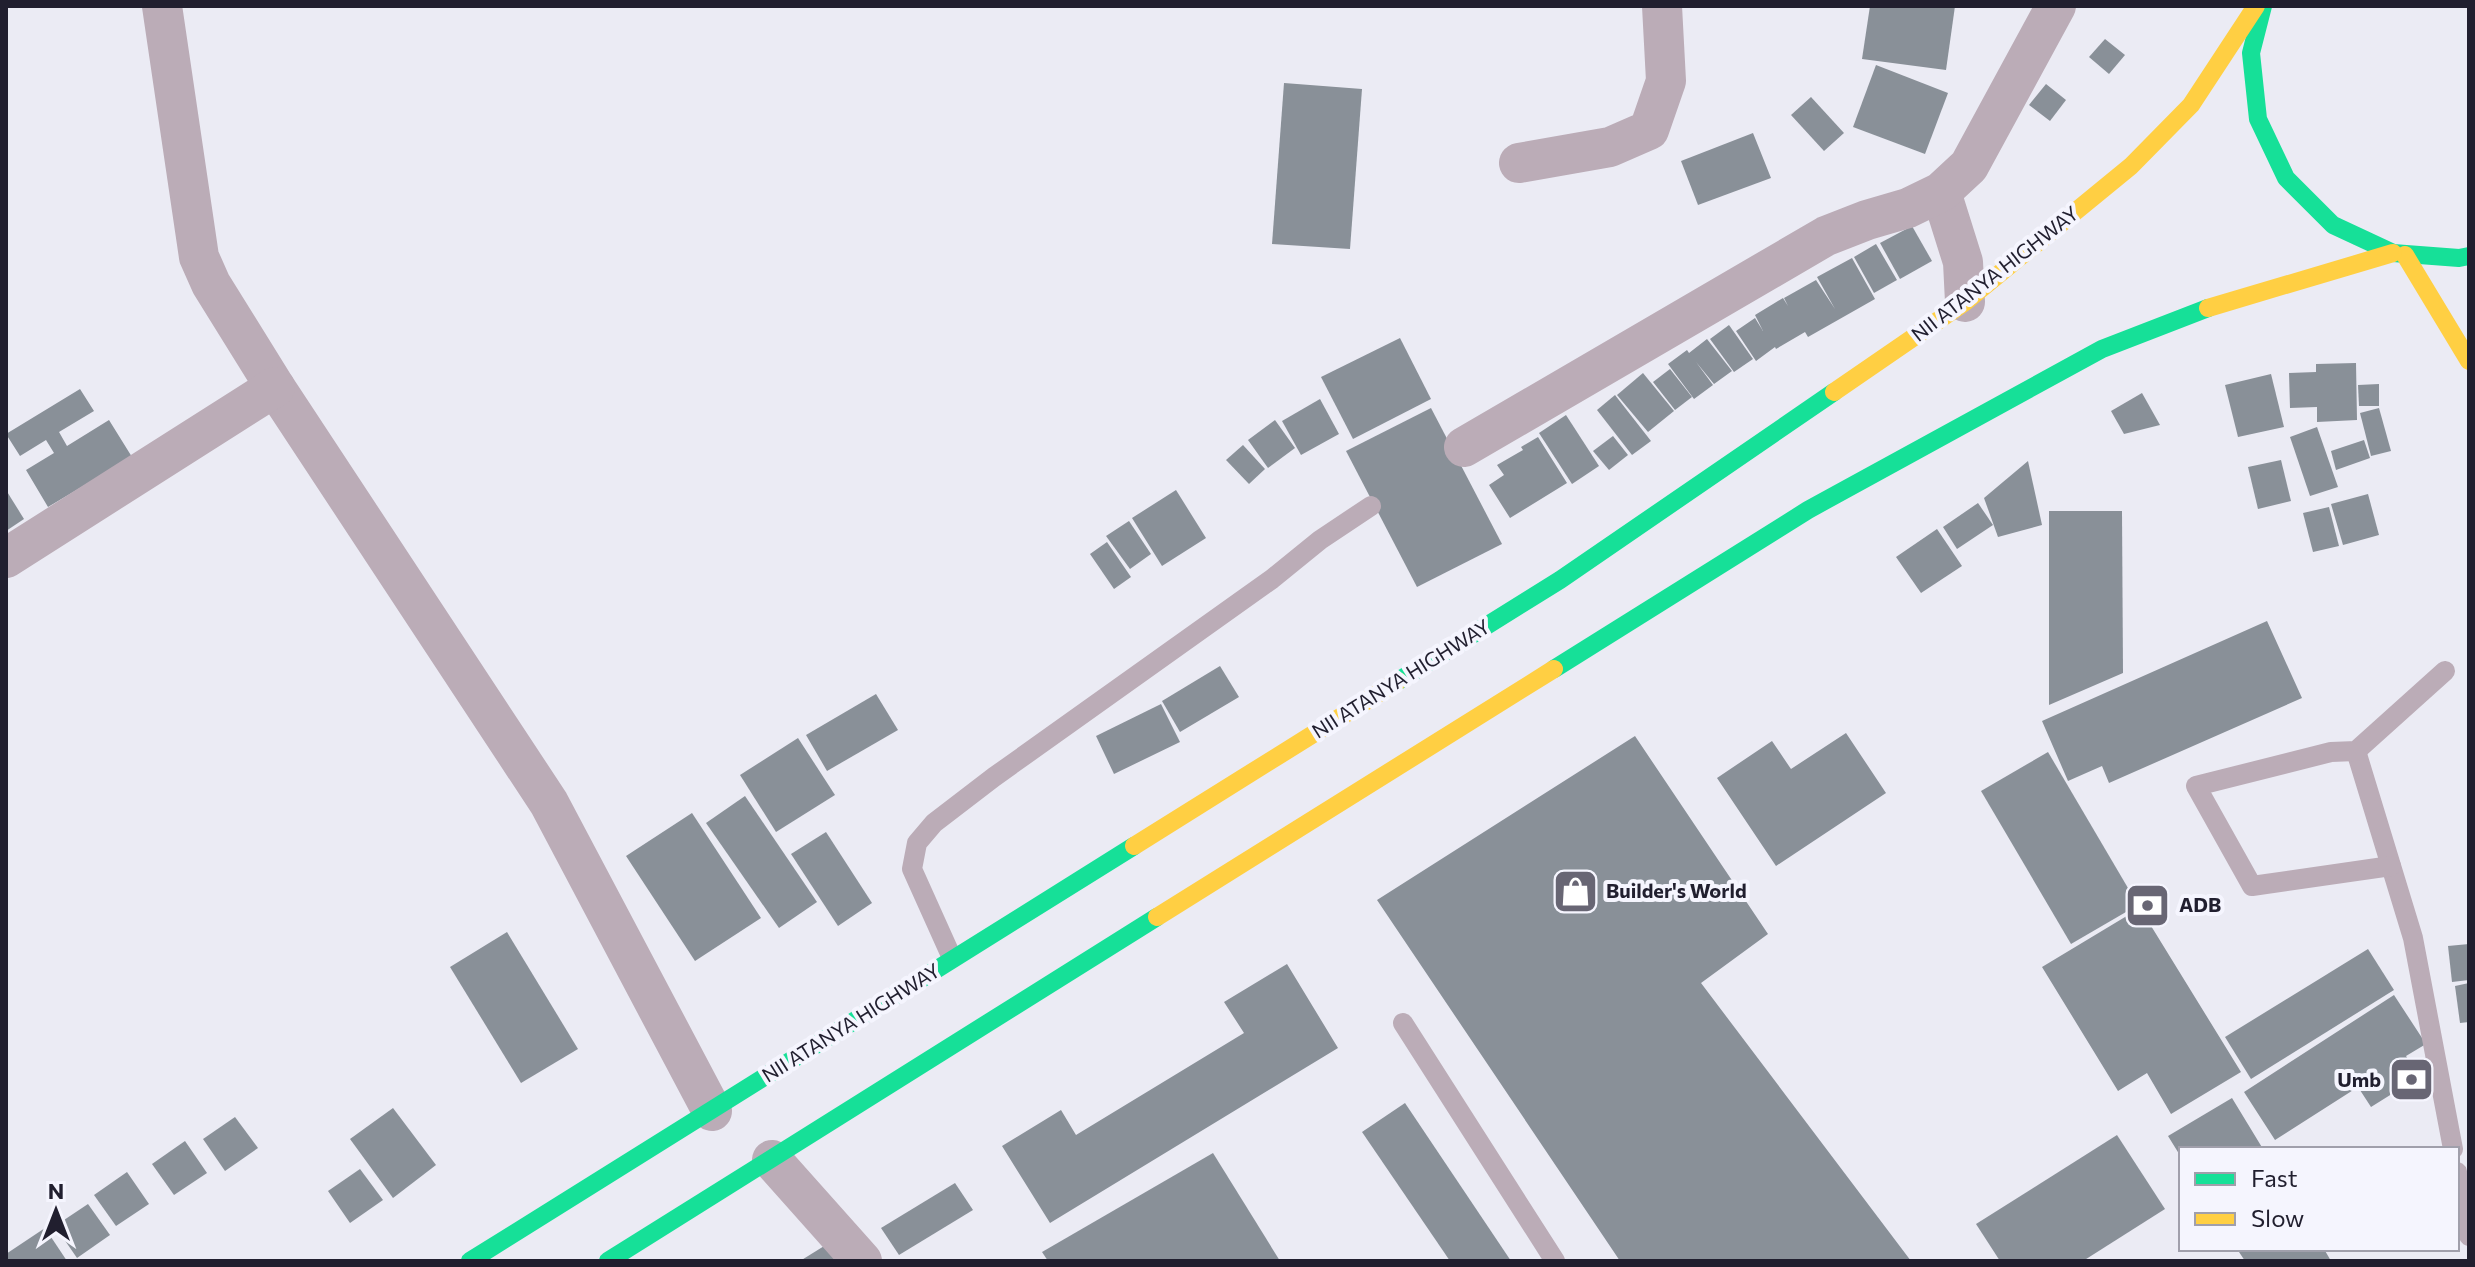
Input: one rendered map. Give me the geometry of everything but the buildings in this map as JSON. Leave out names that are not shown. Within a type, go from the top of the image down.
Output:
[{"type":"main road","name":"NII ATANYA HIGHWAY","points":[[470,1261],[1560,580],[1965,302],[2131,166],[2191,105],[2256,6]]},
{"type":"main road","points":[[2263,6],[2251,53],[2258,119],[2286,178],[2333,225],[2399,254],[2469,361]]},
{"type":"main road","points":[[608,1261],[1808,510],[2102,349],[2203,309],[2399,254],[2469,256]]},
{"type":"street","points":[[162,6],[199,257],[211,284],[275,387],[549,803],[712,1111]]},
{"type":"street","points":[[1519,163],[1610,147],[1649,130],[1666,81],[1662,6]]},
{"type":"street","points":[[1464,447],[1826,236],[1908,208],[1941,192],[1969,166],[2056,6]]},
{"type":"street","points":[[1941,192],[1963,262],[1965,302]]},
{"type":"street","points":[[6,558],[275,387]]},
{"type":"street","points":[[772,1160],[862,1261]]},
{"type":"lane","points":[[952,958],[912,869],[917,843],[934,823],[1272,579],[1320,540],[1371,506]]},
{"type":"lane","points":[[2391,866],[2252,886],[2196,786],[2331,752],[2356,751],[2445,671]]},
{"type":"lane","points":[[2356,751],[2413,938],[2453,1147]]},
{"type":"lane","points":[[1403,1023],[1555,1261]]},
{"type":"lane","points":[[2459,1183],[2469,1236]]},
{"type":"traffic: fast","points":[[2263,6],[2251,53],[2258,119],[2286,178],[2333,225],[2393,253],[2469,256]]},
{"type":"traffic: fast","points":[[1554,669],[1808,510],[2102,349],[2208,308]]},
{"type":"traffic: fast","points":[[1398,681],[1560,580],[1834,392]]},
{"type":"traffic: fast","points":[[470,1261],[1134,846]]},
{"type":"traffic: fast","points":[[608,1261],[1157,917]]},
{"type":"traffic: slow","points":[[1834,392],[1965,302],[2131,166],[2191,105],[2256,6]]},
{"type":"traffic: slow","points":[[2208,308],[2393,253]]},
{"type":"traffic: slow","points":[[2405,255],[2469,361]]},
{"type":"traffic: slow","points":[[1157,917],[1554,669]]},
{"type":"traffic: slow","points":[[1134,846],[1398,681]]},
{"type":"place","name":"Builder's World","points":[[1575,891]]},
{"type":"place","name":"ADB","points":[[2148,905]]},
{"type":"place","name":"Umb","points":[[2412,1080]]}]
